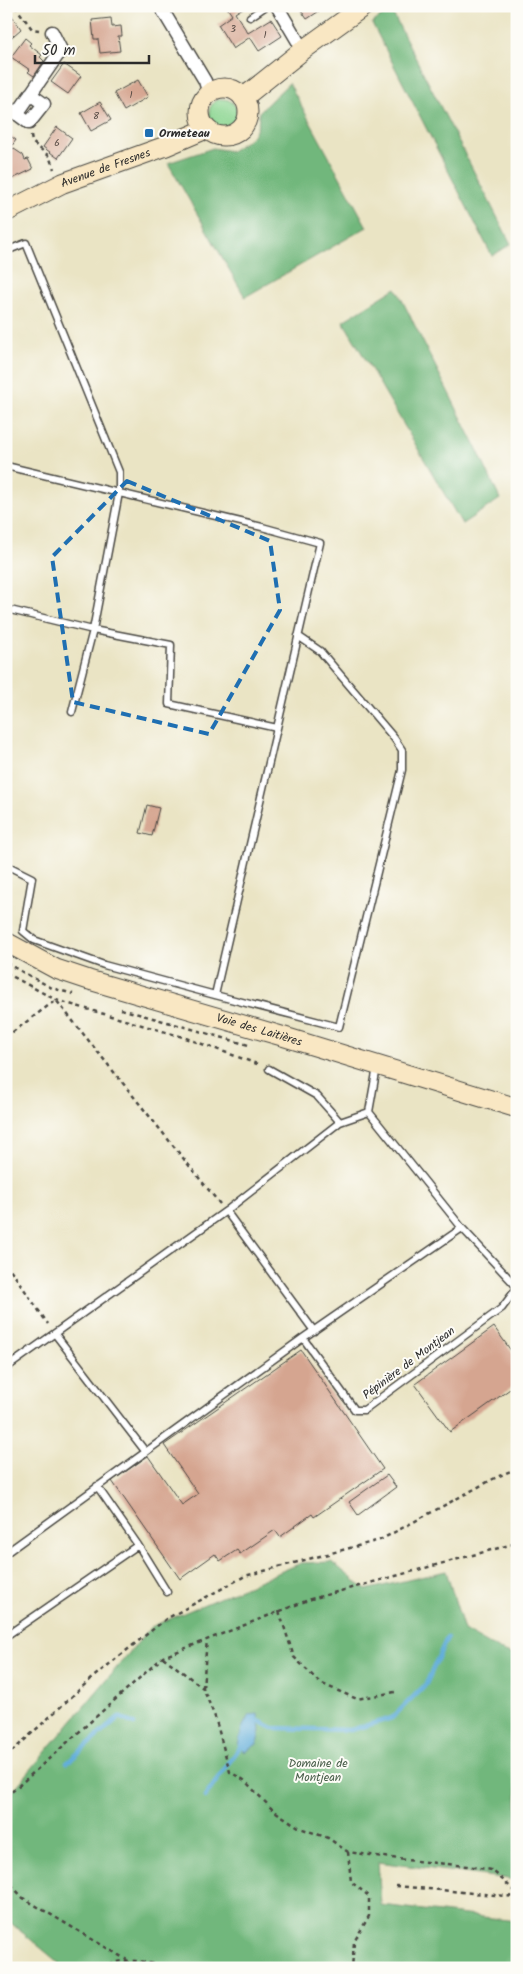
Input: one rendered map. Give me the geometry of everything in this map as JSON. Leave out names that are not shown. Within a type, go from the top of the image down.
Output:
[{"type":"street","points":[[160,6],[205,82],[209,94]]},
{"type":"street","points":[[277,6],[303,50]]},
{"type":"street","points":[[243,98],[303,50],[364,6]]},
{"type":"street","points":[[30,94],[44,104],[30,123],[12,110],[30,94],[60,50],[52,32]]},
{"type":"street","points":[[222,88],[227,88],[238,93],[243,98],[248,106],[248,113],[237,132],[221,135],[206,129],[201,119],[200,107],[205,97],[222,88]]},
{"type":"street","name":"Avenue de Fresnes","points":[[6,212],[63,183],[166,146],[206,129]]},
{"type":"street","name":"Voie des Laitières","points":[[6,942],[56,969],[89,980],[517,1108]]},
{"type":"lane","points":[[250,17],[266,6]]},
{"type":"lane","points":[[6,251],[26,243],[119,472],[118,493],[94,630],[72,712]]},
{"type":"lane","points":[[6,466],[262,527],[320,543],[215,995]]},
{"type":"lane","points":[[6,609],[171,646],[169,704],[277,728]]},
{"type":"lane","points":[[6,864],[32,878],[23,931],[34,940],[104,965],[340,1027],[402,770],[402,750],[394,738],[320,652],[298,636]]},
{"type":"lane","points":[[377,1066],[369,1112],[462,1228],[517,1288]]},
{"type":"lane","points":[[269,1069],[317,1096],[340,1122]]},
{"type":"lane","points":[[6,1368],[226,1211],[340,1122],[369,1112]]},
{"type":"lane","points":[[226,1211],[314,1331]]},
{"type":"lane","points":[[6,1553],[303,1338],[462,1228]]},
{"type":"lane","name":"Pépinière de Montjean","points":[[303,1338],[355,1410],[364,1410],[502,1308],[517,1288]]},
{"type":"lane","points":[[54,1334],[145,1451]]},
{"type":"lane","points":[[97,1486],[168,1592]]},
{"type":"lane","points":[[6,1636],[138,1545]]},
{"type":"path","points":[[15,6],[32,28],[52,32]]},
{"type":"path","points":[[30,123],[32,142],[49,156],[63,183]]},
{"type":"path","points":[[6,973],[56,1000],[183,1037],[269,1069]]},
{"type":"path","points":[[6,1037],[56,1000]]},
{"type":"path","points":[[56,1000],[226,1211]]},
{"type":"path","points":[[6,1263],[54,1334]]},
{"type":"path","points":[[6,1757],[92,1678],[166,1619],[245,1576],[380,1540],[494,1478],[517,1468]]},
{"type":"path","points":[[6,1797],[163,1657],[311,1599],[517,1543]]},
{"type":"path","points":[[279,1611],[294,1657],[320,1682],[357,1699],[395,1692]]},
{"type":"path","points":[[207,1639],[203,1688],[215,1717],[230,1772],[244,1780],[273,1810],[300,1828],[328,1838],[348,1852],[492,1870],[517,1893]]},
{"type":"path","points":[[163,1657],[203,1688]]},
{"type":"path","points":[[348,1852],[351,1882],[369,1896],[369,1916],[354,1942],[352,1968]]},
{"type":"path","points":[[6,1879],[23,1898],[127,1960],[166,1968]]},
{"type":"path","points":[[396,1886],[517,1897]]},
{"type":"path","points":[[102,1968],[109,1963],[127,1960]]},
{"type":"highlighted area","points":[[127,481],[270,541],[280,610],[209,734],[73,702],[52,557]]},
{"type":"green space","points":[[391,10],[511,244],[492,256],[372,23]]},
{"type":"green space","points":[[289,83],[367,227],[245,297],[168,163],[213,148],[231,151],[252,136],[257,127],[259,112]]},
{"type":"green space","points":[[223,99],[233,103],[237,113],[233,123],[223,127],[213,123],[209,113],[213,103]]},
{"type":"green space","points":[[396,288],[500,499],[462,524],[343,321]]},
{"type":"green space","name":"Domaine de Montjean","points":[[332,1562],[366,1590],[446,1571],[464,1630],[499,1650],[517,1656],[517,1880],[378,1862],[381,1905],[517,1921],[517,1968],[53,1968],[59,1963],[6,1919],[6,1799],[151,1627],[301,1563]]},
{"type":"water","points":[[258,1714],[260,1731],[257,1744],[245,1752],[238,1745],[242,1728],[249,1715]]},
{"type":"building","points":[[226,6],[246,6],[235,13],[248,33],[271,19],[282,36],[259,51],[250,37],[233,49],[218,25],[232,15]]},
{"type":"building","points":[[298,6],[327,6],[307,19]]},
{"type":"building","points":[[8,10],[21,29],[6,42],[6,11]]},
{"type":"building","points":[[111,18],[112,27],[121,26],[122,36],[118,36],[120,51],[100,53],[98,39],[94,39],[92,20]]},
{"type":"building","points":[[25,38],[31,43],[29,45],[42,55],[40,57],[44,61],[34,76],[28,72],[30,70],[11,57]]},
{"type":"building","points":[[64,64],[81,76],[68,94],[51,82]]},
{"type":"building","points":[[138,80],[148,97],[124,111],[114,93]]},
{"type":"building","points":[[100,102],[111,120],[91,131],[81,113]]},
{"type":"building","points":[[57,127],[72,138],[58,158],[43,147]]},
{"type":"building","points":[[6,133],[16,140],[11,147],[23,155],[25,160],[28,159],[33,169],[12,179],[6,169]]},
{"type":"building","points":[[147,805],[159,808],[152,836],[140,833]]},
{"type":"building","points":[[494,1327],[517,1359],[517,1384],[450,1432],[415,1384]]},
{"type":"building","points":[[301,1350],[383,1469],[314,1517],[312,1514],[280,1537],[275,1530],[240,1554],[237,1550],[220,1561],[215,1554],[180,1579],[112,1481],[148,1456],[182,1505],[198,1494],[164,1445]]},
{"type":"building","points":[[387,1475],[396,1487],[358,1515],[349,1502]]},
{"type":"waterway","points":[[259,1721],[273,1728],[351,1730],[392,1718],[426,1684],[447,1638]]},
{"type":"waterway","points":[[67,1763],[119,1717],[134,1724]]},
{"type":"waterway","points":[[205,1797],[240,1747]]},
{"type":"place","name":"Ormeteau","points":[[149,133]]}]
